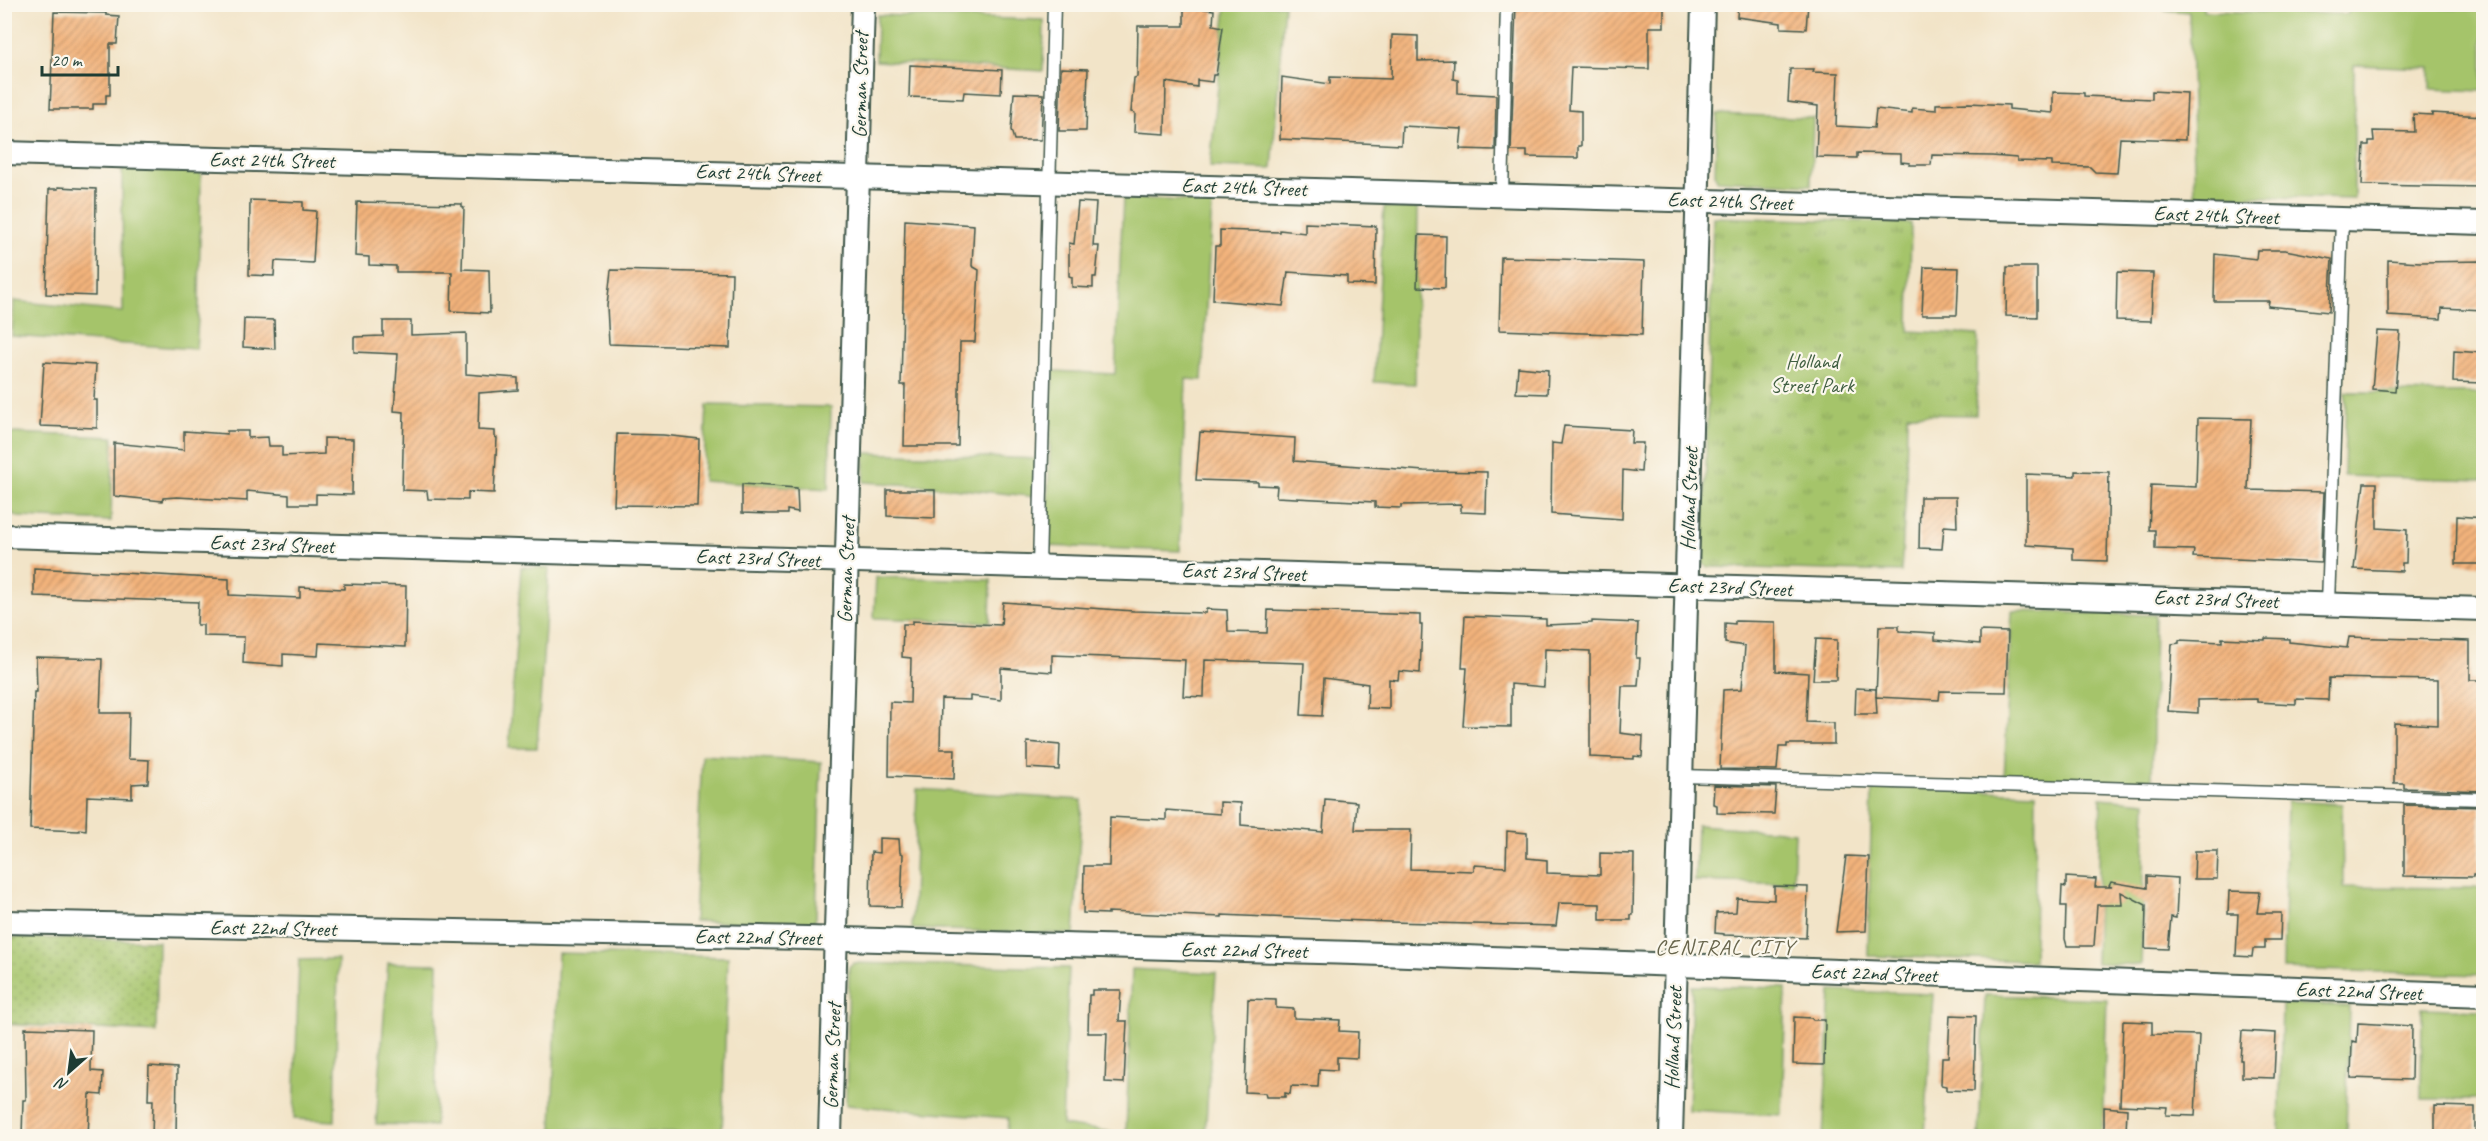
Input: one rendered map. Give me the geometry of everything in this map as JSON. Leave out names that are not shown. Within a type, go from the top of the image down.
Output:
[{"type":"street","name":"German Street","points":[[830,1137],[863,4]]},
{"type":"street","name":"Holland Street","points":[[1671,1137],[1703,4]]},
{"type":"street","name":"East 24th Street","points":[[4,153],[858,175],[2484,223]]},
{"type":"street","name":"East 23rd Street","points":[[4,536],[2484,609]]},
{"type":"street","name":"East 22nd Street","points":[[4,922],[1355,952],[2484,995]]},
{"type":"lane","points":[[1039,566],[1054,4]]},
{"type":"lane","points":[[1500,4],[1507,5],[1502,194]]},
{"type":"lane","points":[[2328,603],[2342,219]]},
{"type":"lane","points":[[1681,776],[2484,799]]},
{"type":"green space","points":[[1226,5],[1284,5],[1272,169],[1210,167]]},
{"type":"green space","points":[[2164,5],[2203,5],[2203,11],[2348,14],[2349,5],[2483,10],[2483,91],[2430,89],[2430,68],[2354,65],[2354,199],[2195,195],[2189,12],[2164,10]]},
{"type":"green space","points":[[877,15],[1044,20],[1043,71],[876,61]]},
{"type":"green space","points":[[1717,114],[1813,118],[1811,185],[1717,180],[1715,173]]},
{"type":"green space","points":[[122,169],[201,170],[196,349],[12,336],[14,301],[123,312]]},
{"type":"green space","points":[[1123,198],[1212,202],[1202,380],[1186,379],[1180,551],[1046,546],[1053,371],[1115,374]]},
{"type":"green space","points":[[1384,207],[1418,208],[1415,384],[1374,382]]},
{"type":"green space","name":"Holland Street Park","points":[[1713,217],[1911,223],[1909,331],[1978,335],[1976,415],[1907,414],[1906,489],[1901,572],[1708,567],[1703,563]]},
{"type":"green space","points":[[2346,392],[2483,393],[2483,480],[2344,476]]},
{"type":"green space","points":[[707,405],[831,407],[829,489],[703,481]]},
{"type":"green space","points":[[10,433],[113,437],[111,521],[18,517],[8,511]]},
{"type":"green space","points":[[865,453],[1040,459],[1039,497],[864,482]]},
{"type":"green space","points":[[521,567],[549,568],[537,748],[509,748]]},
{"type":"green space","points":[[876,577],[991,580],[990,622],[874,618]]},
{"type":"green space","points":[[2012,611],[2155,615],[2152,786],[2004,780]]},
{"type":"green space","points":[[702,755],[821,762],[816,918],[811,926],[694,921]]},
{"type":"green space","points":[[1872,787],[2036,793],[2034,961],[1868,956]]},
{"type":"green space","points":[[917,789],[1082,800],[1074,934],[912,929]]},
{"type":"green space","points":[[2101,798],[2146,802],[2141,965],[2096,963]]},
{"type":"green space","points":[[2287,801],[2342,804],[2343,887],[2483,888],[2483,975],[2283,969]]},
{"type":"green space","points":[[1697,825],[1795,832],[1793,884],[1695,881]]},
{"type":"green space","points":[[4,937],[158,941],[156,1032],[5,1024]]},
{"type":"green space","points":[[558,953],[728,957],[722,1135],[552,1129]]},
{"type":"green space","points":[[338,959],[335,1121],[294,1119],[299,960]]},
{"type":"green space","points":[[388,963],[438,964],[435,1126],[376,1124]]},
{"type":"green space","points":[[853,963],[1069,968],[1062,1125],[1126,1134],[1132,969],[1216,973],[1205,1136],[1127,1134],[1126,1136],[1007,1136],[1008,1118],[846,1105],[849,967]]},
{"type":"green space","points":[[1692,986],[1786,988],[1782,1115],[1688,1110]]},
{"type":"green space","points":[[1831,991],[1933,994],[1925,1136],[1823,1136]]},
{"type":"green space","points":[[1985,995],[2107,999],[2102,1136],[1979,1136]]},
{"type":"green space","points":[[2282,1004],[2349,1006],[2346,1136],[2279,1136]]},
{"type":"green space","points":[[2422,1008],[2483,1010],[2483,1099],[2421,1099]]},
{"type":"building","points":[[1516,4],[1664,4],[1664,27],[1649,27],[1649,69],[1571,67],[1569,110],[1581,111],[1581,146],[1578,146],[1578,158],[1527,157],[1527,151],[1511,151]]},
{"type":"building","points":[[1738,4],[1808,4],[1806,29],[1781,28],[1781,23],[1737,17]]},
{"type":"building","points":[[1184,7],[1214,10],[1213,25],[1223,27],[1216,75],[1213,75],[1212,82],[1197,80],[1197,87],[1166,82],[1165,134],[1134,132],[1135,113],[1131,112],[1134,78],[1137,77],[1138,26],[1184,26]]},
{"type":"building","points":[[54,12],[106,13],[106,15],[119,16],[117,44],[110,44],[110,95],[106,95],[106,104],[93,104],[93,109],[50,109]]},
{"type":"building","points":[[1392,35],[1418,36],[1418,61],[1454,60],[1453,79],[1458,80],[1458,93],[1496,95],[1495,150],[1460,149],[1462,129],[1402,126],[1401,145],[1280,139],[1282,77],[1330,84],[1330,77],[1391,79]]},
{"type":"building","points":[[910,65],[1002,70],[1001,94],[964,92],[963,99],[909,97]]},
{"type":"building","points":[[1061,68],[1088,69],[1086,131],[1059,131]]},
{"type":"building","points":[[1790,69],[1814,69],[1813,72],[1838,73],[1836,126],[1874,128],[1876,109],[1912,113],[1912,108],[1936,110],[1936,104],[1969,103],[2009,105],[2009,109],[2053,113],[2053,92],[2084,93],[2084,96],[2152,99],[2152,91],[2187,93],[2185,140],[2120,138],[2117,173],[2095,172],[2090,167],[2052,166],[2052,162],[2017,161],[2017,158],[1992,156],[1932,155],[1931,165],[1909,165],[1910,163],[1901,162],[1901,154],[1857,153],[1857,158],[1816,157],[1818,106],[1788,102]]},
{"type":"building","points":[[1014,93],[1043,94],[1041,140],[1014,140],[1011,130]]},
{"type":"building","points":[[2432,113],[2484,116],[2484,187],[2362,185],[2364,145],[2369,145],[2369,141],[2374,141],[2373,131],[2414,132],[2413,114],[2432,115]]},
{"type":"building","points":[[58,187],[96,189],[95,296],[46,294],[49,189],[58,189]]},
{"type":"building","points":[[250,200],[303,202],[303,210],[316,211],[313,263],[275,261],[274,276],[249,275]]},
{"type":"building","points":[[357,202],[462,204],[464,208],[462,269],[489,270],[490,313],[451,311],[452,272],[396,272],[396,266],[369,265],[369,257],[355,256]]},
{"type":"building","points":[[1078,202],[1096,203],[1093,246],[1099,246],[1093,288],[1072,287],[1072,277],[1069,276],[1069,243],[1074,244]]},
{"type":"building","points":[[905,220],[974,225],[972,266],[979,270],[975,342],[960,342],[958,446],[904,446],[905,385],[901,385]]},
{"type":"building","points":[[1305,223],[1376,226],[1375,285],[1347,284],[1347,276],[1288,272],[1283,306],[1213,300],[1215,246],[1220,246],[1220,230],[1280,232],[1280,230],[1305,233]]},
{"type":"building","points":[[1419,235],[1446,236],[1445,288],[1417,287]]},
{"type":"building","points":[[2257,250],[2285,250],[2332,259],[2329,312],[2268,306],[2269,301],[2214,301],[2215,254],[2256,259]]},
{"type":"building","points":[[1501,257],[1644,262],[1642,335],[1499,330]]},
{"type":"building","points":[[2388,260],[2484,261],[2484,310],[2442,308],[2441,319],[2388,316]]},
{"type":"building","points":[[1924,267],[1959,268],[1957,315],[1922,315]]},
{"type":"building","points":[[2007,267],[2037,267],[2037,317],[2006,316]]},
{"type":"building","points":[[611,270],[732,273],[730,348],[609,344],[607,306]]},
{"type":"building","points":[[2117,272],[2153,273],[2151,321],[2116,320]]},
{"type":"building","points":[[244,319],[274,320],[275,349],[243,347]]},
{"type":"building","points":[[383,321],[411,321],[411,335],[466,333],[466,374],[518,378],[518,390],[479,393],[478,430],[495,431],[497,438],[494,493],[468,492],[468,500],[428,499],[427,491],[402,490],[404,412],[394,411],[398,354],[354,352],[354,337],[383,336]]},
{"type":"building","points":[[2377,331],[2400,332],[2395,391],[2372,389]]},
{"type":"building","points":[[2454,351],[2484,353],[2484,383],[2453,382]]},
{"type":"building","points":[[44,362],[96,365],[94,400],[97,400],[97,428],[40,426]]},
{"type":"building","points":[[1518,367],[1548,370],[1547,394],[1516,393]]},
{"type":"building","points":[[2198,418],[2251,419],[2248,490],[2324,492],[2321,563],[2193,557],[2194,550],[2155,549],[2155,530],[2149,530],[2151,485],[2196,487]]},
{"type":"building","points":[[1564,426],[1632,430],[1631,443],[1643,443],[1641,472],[1623,470],[1622,519],[1551,514],[1552,443],[1561,444]]},
{"type":"building","points":[[184,431],[227,434],[227,431],[248,431],[248,438],[268,437],[269,446],[282,446],[282,456],[324,454],[324,438],[353,439],[352,495],[316,494],[316,504],[289,504],[289,495],[247,491],[247,501],[177,497],[163,498],[162,501],[114,496],[114,443],[184,450]]},
{"type":"building","points":[[1200,432],[1295,438],[1294,461],[1424,471],[1487,472],[1486,513],[1461,512],[1461,504],[1401,505],[1401,508],[1375,507],[1375,502],[1276,497],[1277,486],[1258,485],[1258,482],[1196,480]]},
{"type":"building","points":[[617,434],[663,435],[699,439],[697,506],[614,505]]},
{"type":"building","points":[[2075,471],[2109,472],[2107,561],[2073,560],[2073,548],[2026,545],[2026,474],[2075,476]]},
{"type":"building","points":[[2364,483],[2377,483],[2377,528],[2407,530],[2406,563],[2402,563],[2402,571],[2354,569]]},
{"type":"building","points":[[742,484],[797,488],[798,512],[787,510],[787,514],[742,513]]},
{"type":"building","points":[[887,490],[935,490],[935,518],[887,516]]},
{"type":"building","points":[[1920,497],[1956,497],[1957,527],[1944,526],[1942,549],[1919,548]]},
{"type":"building","points":[[2457,516],[2484,518],[2484,564],[2456,564]]},
{"type":"building","points":[[34,568],[229,579],[229,595],[300,598],[300,587],[344,589],[344,584],[406,586],[405,647],[319,643],[318,656],[283,654],[283,666],[243,663],[244,637],[203,636],[203,625],[197,625],[198,602],[34,596]]},
{"type":"building","points":[[1003,602],[1134,611],[1206,613],[1206,609],[1227,610],[1228,632],[1267,633],[1268,610],[1420,615],[1420,625],[1422,625],[1420,673],[1399,671],[1398,680],[1389,679],[1389,709],[1367,708],[1368,684],[1324,678],[1322,716],[1301,715],[1304,663],[1205,660],[1204,697],[1183,696],[1185,660],[1052,655],[1052,672],[1001,668],[1001,700],[970,696],[970,700],[941,699],[940,749],[955,749],[954,779],[889,776],[890,702],[910,703],[911,658],[902,657],[903,624],[912,624],[912,621],[1001,625]]},
{"type":"building","points":[[1465,616],[1546,619],[1546,625],[1592,623],[1592,621],[1638,623],[1636,658],[1640,658],[1638,686],[1622,686],[1620,733],[1643,736],[1642,757],[1634,756],[1634,759],[1590,757],[1590,651],[1545,649],[1544,687],[1511,684],[1511,727],[1463,726],[1467,668],[1462,668]]},
{"type":"building","points":[[1735,621],[1776,622],[1776,671],[1808,673],[1806,722],[1834,723],[1834,744],[1787,744],[1787,747],[1779,747],[1777,770],[1720,769],[1723,690],[1742,689],[1745,646],[1725,643],[1725,623],[1735,624]]},
{"type":"building","points":[[1879,626],[1899,626],[1899,631],[1935,633],[1935,640],[1980,644],[1980,631],[2008,632],[2006,692],[1940,691],[1939,700],[1876,697]]},
{"type":"building","points":[[2349,637],[2470,641],[2470,680],[2484,680],[2483,791],[2404,788],[2404,783],[2394,783],[2394,723],[2438,725],[2438,680],[2329,678],[2328,700],[2296,699],[2296,704],[2257,702],[2257,699],[2198,700],[2198,713],[2168,711],[2172,644],[2179,643],[2179,640],[2222,642],[2222,638],[2289,639],[2289,642],[2347,648]]},
{"type":"building","points":[[1816,639],[1837,640],[1836,680],[1813,680]]},
{"type":"building","points":[[36,657],[102,659],[100,713],[129,713],[128,759],[149,760],[148,783],[132,784],[132,798],[87,796],[86,830],[30,829],[34,692],[37,692]]},
{"type":"building","points":[[1856,688],[1876,689],[1877,714],[1855,714]]},
{"type":"building","points":[[1027,742],[1060,745],[1059,770],[1027,768]]},
{"type":"building","points":[[1714,785],[1776,787],[1774,814],[1717,813],[1717,805],[1713,804]]},
{"type":"building","points":[[1325,799],[1357,802],[1355,830],[1411,830],[1410,869],[1474,871],[1474,865],[1506,867],[1507,831],[1527,833],[1527,858],[1547,860],[1547,873],[1600,875],[1600,853],[1634,854],[1633,915],[1631,915],[1631,920],[1600,920],[1600,904],[1559,903],[1556,926],[1222,915],[1222,917],[1083,913],[1084,866],[1109,866],[1110,817],[1166,820],[1166,810],[1220,814],[1220,802],[1241,803],[1241,825],[1323,832]]},
{"type":"building","points":[[2404,805],[2480,807],[2480,875],[2473,875],[2473,877],[2404,876]]},
{"type":"building","points":[[879,838],[899,839],[900,853],[903,854],[901,907],[870,906],[871,852],[879,853]]},
{"type":"building","points":[[2195,851],[2218,851],[2217,879],[2194,879]]},
{"type":"building","points":[[1846,856],[1869,857],[1866,931],[1836,932]]},
{"type":"building","points":[[2147,876],[2178,878],[2176,918],[2171,917],[2168,949],[2145,948],[2146,905],[2121,892],[2122,905],[2097,905],[2094,946],[2067,946],[2065,939],[2066,906],[2061,906],[2062,886],[2066,887],[2066,877],[2096,879],[2095,887],[2112,887],[2109,886],[2111,882],[2147,888]]},
{"type":"building","points":[[1774,886],[1808,887],[1806,938],[1715,933],[1716,913],[1736,912],[1737,898],[1774,900]]},
{"type":"building","points":[[2229,891],[2260,892],[2257,913],[2281,913],[2280,940],[2265,940],[2265,949],[2253,949],[2252,957],[2236,956],[2238,914],[2228,914]]},
{"type":"building","points":[[1092,990],[1121,990],[1119,1021],[1127,1021],[1124,1083],[1105,1082],[1107,1033],[1088,1033],[1089,995],[1092,995]]},
{"type":"building","points":[[1248,999],[1276,1000],[1276,1008],[1294,1009],[1294,1018],[1340,1020],[1339,1031],[1358,1032],[1357,1058],[1337,1057],[1337,1070],[1319,1069],[1318,1087],[1291,1086],[1290,1094],[1285,1093],[1285,1097],[1266,1097],[1265,1093],[1245,1092]]},
{"type":"building","points":[[1950,1015],[1976,1016],[1974,1091],[1946,1090],[1946,1086],[1941,1085],[1942,1057],[1948,1057]]},
{"type":"building","points":[[1794,1017],[1825,1020],[1824,1065],[1793,1064]]},
{"type":"building","points":[[2123,1021],[2152,1022],[2152,1034],[2199,1035],[2195,1116],[2166,1115],[2167,1107],[2120,1105]]},
{"type":"building","points":[[2358,1023],[2412,1026],[2411,1080],[2351,1078],[2352,1041],[2357,1042]]},
{"type":"building","points":[[25,1028],[92,1030],[91,1071],[103,1072],[102,1095],[90,1094],[88,1137],[22,1137],[23,1100],[26,1100]]},
{"type":"building","points":[[2242,1031],[2276,1033],[2274,1078],[2242,1077],[2242,1060],[2240,1060]]},
{"type":"building","points":[[149,1066],[177,1068],[176,1137],[152,1137],[153,1100],[148,1100]]},
{"type":"building","points":[[2435,1106],[2475,1107],[2475,1134],[2435,1134]]},
{"type":"building","points":[[2104,1107],[2127,1109],[2126,1133],[2104,1133]]},
{"type":"district","name":"CENTRAL CITY","points":[[1725,947]]}]
